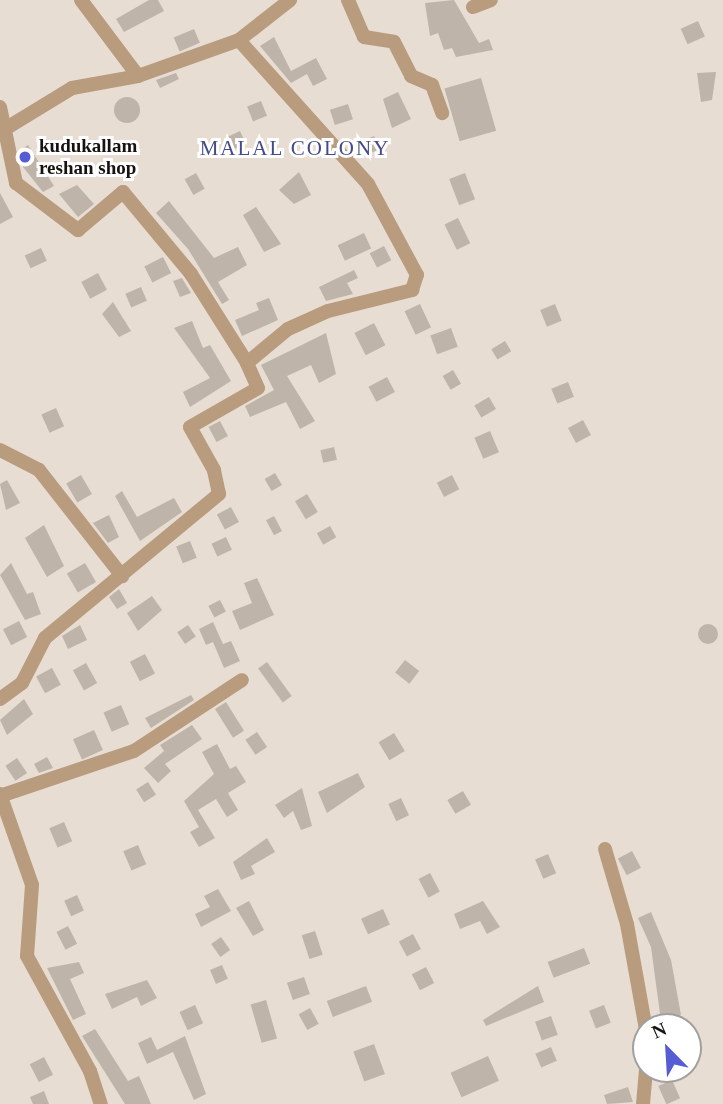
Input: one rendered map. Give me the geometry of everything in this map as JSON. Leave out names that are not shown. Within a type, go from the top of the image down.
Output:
[{"type":"street","points":[[81,0],[138,76]]},
{"type":"street","points":[[2,131],[72,88],[138,76],[239,40],[290,0]]},
{"type":"street","points":[[348,0],[365,37],[394,42],[411,76],[436,92],[442,113]]},
{"type":"street","points":[[473,7],[491,0]]},
{"type":"street","points":[[239,40],[368,184],[417,275],[412,290],[328,310],[288,330],[247,363]]},
{"type":"street","points":[[0,107],[2,131],[16,183],[73,228],[90,224],[123,192],[191,274],[247,363],[258,388],[190,427],[215,470],[219,494],[45,638],[22,683],[0,699]]},
{"type":"street","points":[[0,450],[39,470],[122,576]]},
{"type":"street","points":[[101,1104],[90,1071],[27,956],[32,885],[0,795],[134,751],[242,680]]},
{"type":"street","points":[[605,849],[627,923],[643,1013]]},
{"type":"street","points":[[643,1104],[645,1083]]},
{"type":"building","points":[[149,0],[158,0],[164,11],[124,32],[116,19]]},
{"type":"building","points":[[454,0],[479,43],[489,39],[493,50],[456,57],[452,48],[444,50],[438,33],[430,36],[425,3]]},
{"type":"building","points":[[698,21],[705,37],[688,44],[681,29]]},
{"type":"building","points":[[194,29],[200,43],[180,51],[174,38]]},
{"type":"building","points":[[274,37],[291,71],[316,58],[327,79],[313,86],[307,74],[291,83],[260,46]]},
{"type":"building","points":[[716,72],[712,100],[701,102],[697,73]]},
{"type":"building","points":[[176,73],[179,79],[160,88],[156,80]]},
{"type":"building","points":[[481,78],[496,131],[460,141],[444,88]]},
{"type":"building","points":[[398,92],[411,119],[392,128],[383,99]]},
{"type":"building","points":[[127,97],[136,101],[140,110],[136,119],[127,123],[118,119],[114,110],[118,101]]},
{"type":"building","points":[[261,101],[267,116],[253,121],[247,107]]},
{"type":"building","points":[[348,104],[353,119],[335,125],[330,110]]},
{"type":"building","points":[[240,131],[246,144],[231,150],[225,138]]},
{"type":"building","points":[[374,136],[380,149],[368,154],[362,141]]},
{"type":"building","points":[[28,145],[54,186],[43,192],[23,167],[19,151]]},
{"type":"building","points":[[299,172],[311,195],[294,204],[279,190]]},
{"type":"building","points":[[196,173],[205,189],[193,195],[185,179]]},
{"type":"building","points":[[465,173],[475,199],[459,205],[449,179]]},
{"type":"building","points":[[77,185],[94,204],[78,217],[59,194]]},
{"type":"building","points":[[0,193],[13,217],[0,224]]},
{"type":"building","points":[[169,201],[214,258],[238,247],[247,265],[218,282],[229,300],[222,304],[188,249],[156,213]]},
{"type":"building","points":[[256,207],[281,244],[264,252],[243,215]]},
{"type":"building","points":[[458,218],[470,243],[457,250],[445,225]]},
{"type":"building","points":[[364,233],[371,248],[345,261],[338,245]]},
{"type":"building","points":[[384,246],[391,260],[377,268],[370,253]]},
{"type":"building","points":[[41,248],[47,261],[31,268],[25,256]]},
{"type":"building","points":[[163,257],[171,273],[152,283],[144,267]]},
{"type":"building","points":[[354,270],[358,278],[347,283],[353,294],[326,301],[319,287]]},
{"type":"building","points":[[98,273],[107,290],[90,299],[81,282]]},
{"type":"building","points":[[182,278],[191,293],[180,297],[173,281]]},
{"type":"building","points":[[141,287],[147,301],[131,307],[125,294]]},
{"type":"building","points":[[269,298],[278,320],[242,336],[235,320],[259,310],[256,303]]},
{"type":"building","points":[[113,302],[131,331],[119,337],[102,314]]},
{"type":"building","points":[[420,304],[431,328],[416,335],[405,311]]},
{"type":"building","points":[[555,304],[562,321],[547,327],[540,310]]},
{"type":"building","points":[[192,321],[203,348],[210,345],[231,381],[190,407],[183,392],[210,378],[174,328]]},
{"type":"building","points":[[374,323],[385,345],[366,355],[354,333]]},
{"type":"building","points":[[451,328],[458,347],[437,354],[430,336]]},
{"type":"building","points":[[326,333],[336,374],[319,383],[311,365],[287,376],[315,421],[300,429],[286,402],[250,417],[245,406],[274,390],[261,365]]},
{"type":"building","points":[[505,341],[511,351],[497,360],[491,349]]},
{"type":"building","points":[[453,370],[461,384],[451,390],[443,376]]},
{"type":"building","points":[[387,377],[395,392],[376,402],[368,387]]},
{"type":"building","points":[[568,382],[574,397],[557,404],[551,389]]},
{"type":"building","points":[[489,397],[496,409],[481,418],[474,405]]},
{"type":"building","points":[[56,408],[64,426],[50,433],[41,415]]},
{"type":"building","points":[[583,420],[591,435],[576,443],[568,428]]},
{"type":"building","points":[[220,421],[228,436],[217,442],[209,427]]},
{"type":"building","points":[[490,431],[499,452],[483,459],[474,438]]},
{"type":"building","points":[[334,447],[337,460],[323,463],[320,450]]},
{"type":"building","points":[[275,473],[282,485],[272,491],[265,479]]},
{"type":"building","points":[[81,475],[92,494],[77,503],[66,484]]},
{"type":"building","points":[[452,475],[459,489],[444,497],[437,483]]},
{"type":"building","points":[[7,480],[20,503],[6,510],[0,484]]},
{"type":"building","points":[[122,491],[137,517],[174,498],[182,512],[140,541],[115,496]]},
{"type":"building","points":[[307,494],[318,512],[306,519],[295,501]]},
{"type":"building","points":[[231,507],[239,522],[225,530],[217,515]]},
{"type":"building","points":[[109,515],[119,537],[108,543],[93,523]]},
{"type":"building","points":[[274,516],[282,531],[274,535],[266,520]]},
{"type":"building","points":[[44,525],[64,566],[47,577],[25,538]]},
{"type":"building","points":[[330,526],[336,537],[323,545],[317,533]]},
{"type":"building","points":[[226,537],[232,550],[217,556],[211,544]]},
{"type":"building","points":[[190,541],[197,558],[183,563],[176,547]]},
{"type":"building","points":[[11,563],[27,594],[33,592],[41,614],[25,620],[0,575]]},
{"type":"building","points":[[85,563],[96,582],[78,593],[67,574]]},
{"type":"building","points":[[257,578],[274,615],[240,630],[232,611],[252,603],[244,583]]},
{"type":"building","points":[[119,589],[127,603],[117,609],[109,597]]},
{"type":"building","points":[[152,596],[162,610],[138,631],[127,613]]},
{"type":"building","points":[[220,600],[226,612],[214,617],[208,606]]},
{"type":"building","points":[[19,621],[27,637],[11,645],[3,629]]},
{"type":"building","points":[[213,622],[223,644],[231,641],[240,661],[224,668],[213,642],[206,645],[199,629]]},
{"type":"building","points":[[708,624],[715,627],[718,634],[715,641],[708,644],[701,641],[698,634],[701,627]]},
{"type":"building","points":[[80,625],[87,640],[68,649],[62,636]]},
{"type":"building","points":[[188,625],[196,637],[185,644],[177,632]]},
{"type":"building","points":[[145,654],[155,674],[140,681],[130,662]]},
{"type":"building","points":[[405,660],[419,671],[409,684],[395,673]]},
{"type":"building","points":[[267,662],[292,696],[283,702],[258,668]]},
{"type":"building","points":[[86,663],[97,683],[84,690],[73,670]]},
{"type":"building","points":[[52,668],[61,685],[45,693],[36,676]]},
{"type":"building","points":[[191,695],[194,700],[151,728],[145,718]]},
{"type":"building","points":[[24,699],[33,714],[7,735],[0,720]]},
{"type":"building","points":[[226,702],[244,731],[233,738],[215,709]]},
{"type":"building","points":[[121,705],[129,724],[112,732],[104,712]]},
{"type":"building","points":[[192,725],[202,739],[165,764],[171,771],[158,783],[144,768],[164,751],[160,745]]},
{"type":"building","points":[[94,730],[103,750],[82,759],[73,739]]},
{"type":"building","points":[[257,732],[267,747],[255,755],[245,740]]},
{"type":"building","points":[[394,733],[405,751],[389,760],[379,742]]},
{"type":"building","points":[[217,744],[230,769],[236,766],[246,782],[228,793],[238,810],[227,817],[216,799],[198,810],[215,838],[199,847],[190,832],[199,827],[184,801],[214,774],[202,752]]},
{"type":"building","points":[[47,757],[53,768],[39,773],[34,764]]},
{"type":"building","points":[[17,758],[27,773],[15,781],[5,766]]},
{"type":"building","points":[[358,773],[365,787],[327,813],[318,792]]},
{"type":"building","points":[[148,782],[156,795],[144,802],[136,789]]},
{"type":"building","points":[[302,788],[312,826],[301,830],[293,811],[284,818],[275,805]]},
{"type":"building","points":[[463,791],[471,805],[455,814],[447,800]]},
{"type":"building","points":[[401,798],[409,815],[396,821],[388,804]]},
{"type":"building","points":[[64,822],[72,841],[57,848],[49,828]]},
{"type":"building","points":[[267,838],[275,852],[251,866],[255,874],[241,880],[233,862]]},
{"type":"building","points":[[138,845],[146,864],[131,871],[123,851]]},
{"type":"building","points":[[632,851],[641,868],[627,875],[618,859]]},
{"type":"building","points":[[548,854],[556,873],[543,879],[535,859]]},
{"type":"building","points":[[430,873],[440,892],[428,898],[419,879]]},
{"type":"building","points":[[218,889],[231,911],[201,927],[195,914],[210,907],[204,896]]},
{"type":"building","points":[[77,895],[84,911],[71,916],[64,901]]},
{"type":"building","points":[[249,901],[264,930],[253,936],[236,908]]},
{"type":"building","points":[[483,901],[500,927],[487,934],[480,921],[460,929],[454,914]]},
{"type":"building","points":[[383,909],[390,925],[368,934],[361,919]]},
{"type":"building","points":[[651,912],[671,960],[681,1013],[660,1013],[651,947],[638,918]]},
{"type":"building","points":[[68,926],[77,944],[65,950],[56,932]]},
{"type":"building","points":[[315,931],[323,955],[309,959],[302,935]]},
{"type":"building","points":[[413,934],[421,949],[407,957],[399,942]]},
{"type":"building","points":[[221,937],[230,950],[220,957],[211,944]]},
{"type":"building","points":[[584,948],[590,964],[554,978],[548,962]]},
{"type":"building","points":[[79,962],[84,973],[70,979],[86,1014],[73,1020],[47,968]]},
{"type":"building","points":[[222,965],[228,979],[216,984],[210,970]]},
{"type":"building","points":[[426,967],[434,983],[420,990],[412,974]]},
{"type":"building","points":[[304,977],[310,994],[293,1000],[287,983]]},
{"type":"building","points":[[147,980],[157,998],[141,1006],[137,997],[112,1009],[105,994]]},
{"type":"building","points":[[366,986],[372,1002],[333,1017],[327,1001]]},
{"type":"building","points":[[538,986],[544,1002],[486,1026],[483,1020]]},
{"type":"building","points":[[266,1000],[277,1038],[262,1043],[251,1004]]},
{"type":"building","points":[[195,1005],[203,1023],[188,1030],[179,1012]]},
{"type":"building","points":[[604,1005],[611,1023],[596,1028],[589,1011]]},
{"type":"building","points":[[310,1008],[319,1024],[307,1030],[299,1014]]},
{"type":"building","points":[[551,1016],[558,1035],[542,1041],[535,1022]]},
{"type":"building","points":[[95,1029],[128,1081],[139,1076],[151,1104],[125,1104],[82,1036]]},
{"type":"building","points":[[185,1036],[206,1094],[194,1100],[173,1052],[147,1064],[138,1043],[151,1037],[157,1050]]},
{"type":"building","points":[[374,1044],[385,1074],[364,1082],[353,1052]]},
{"type":"building","points":[[551,1047],[557,1061],[541,1067],[535,1054]]},
{"type":"building","points":[[488,1056],[499,1081],[462,1097],[451,1073]]},
{"type":"building","points":[[44,1057],[53,1075],[39,1082],[30,1064]]},
{"type":"building","points":[[673,1083],[680,1098],[666,1104],[658,1086]]},
{"type":"building","points":[[628,1087],[633,1102],[607,1104],[604,1095]]},
{"type":"building","points":[[44,1091],[49,1104],[33,1104],[30,1097]]},
{"type":"place","name":"kudukallam reshan shop","points":[[25,157]]},
{"type":"district","name":"MALAL COLONY","points":[[295,148]]}]
